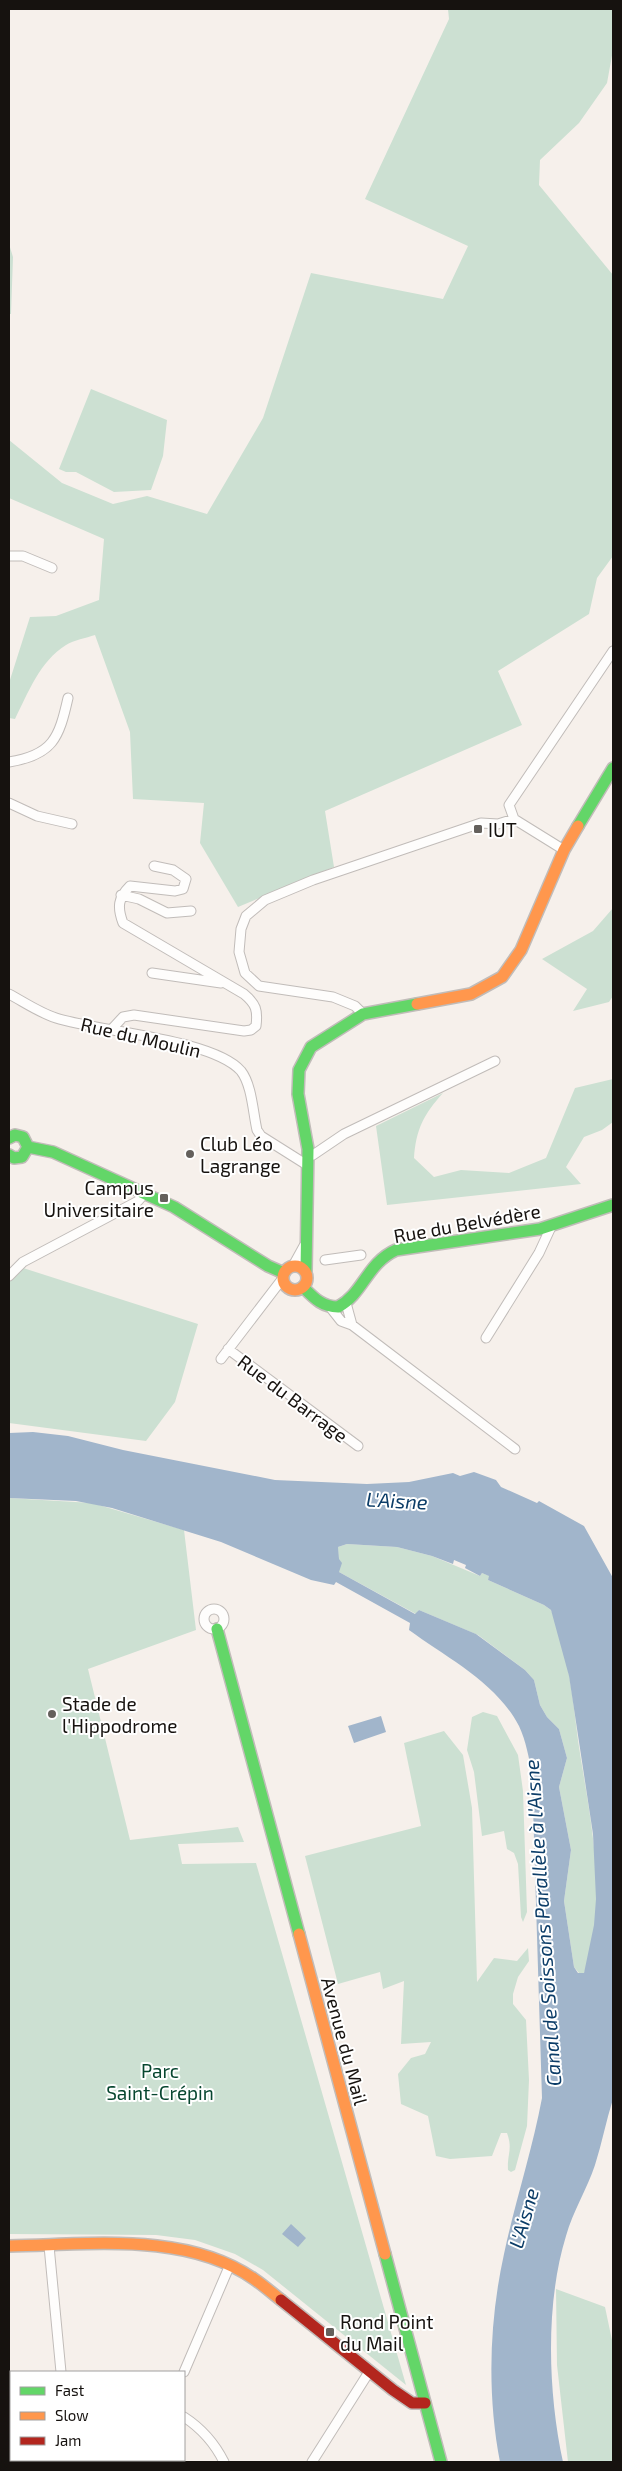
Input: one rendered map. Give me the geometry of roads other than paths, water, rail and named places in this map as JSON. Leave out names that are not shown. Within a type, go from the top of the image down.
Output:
[{"type":"street","points":[[9,556],[23,556],[52,568]]},
{"type":"street","points":[[564,850],[514,819],[510,805],[613,650]]},
{"type":"street","points":[[9,762],[34,756],[46,749],[61,729],[68,698]]},
{"type":"street","points":[[287,1272],[284,1282],[290,1289],[295,1290],[303,1287],[308,1278],[305,1244],[307,1161],[298,1094],[299,1070],[311,1047],[363,1014],[471,994],[502,977],[521,950],[564,850],[613,768]]},
{"type":"street","points":[[9,803],[37,816],[72,824]]},
{"type":"street","points":[[363,1014],[355,1006],[333,997],[259,986],[245,973],[239,952],[241,929],[246,916],[265,900],[313,880],[481,823],[498,824],[514,819]]},
{"type":"street","points":[[111,1030],[123,1017],[134,1015],[251,1030],[256,1026],[258,1010],[253,1002],[227,984],[123,923],[119,912],[121,895],[130,886],[175,891],[183,889],[186,879],[173,870],[154,866]]},
{"type":"street","points":[[121,895],[139,899],[167,913],[191,911]]},
{"type":"street","points":[[152,973],[227,984]]},
{"type":"street","name":"Rue du Moulin","points":[[9,994],[54,1018],[200,1048],[232,1064],[241,1072],[247,1082],[257,1130],[261,1136],[307,1161]]},
{"type":"street","points":[[307,1161],[344,1134],[494,1061]]},
{"type":"street","points":[[10,1137],[23,1137],[28,1147]]},
{"type":"street","points":[[9,1155],[14,1158],[22,1157],[28,1147]]},
{"type":"street","points":[[28,1147],[53,1152],[174,1207],[268,1266],[287,1272],[300,1266],[306,1271]]},
{"type":"street","points":[[9,1276],[23,1262],[138,1201],[145,1193]]},
{"type":"street","name":"Rue du Belvédère","points":[[346,1304],[355,1296],[377,1262],[396,1250],[551,1227],[613,1205]]},
{"type":"street","points":[[486,1338],[539,1253],[551,1227]]},
{"type":"street","points":[[221,1359],[287,1272],[305,1244]]},
{"type":"street","points":[[325,1260],[361,1255]]},
{"type":"street","points":[[303,1287],[323,1305],[330,1307],[346,1304],[352,1325]]},
{"type":"street","points":[[330,1307],[342,1321],[352,1325],[515,1449]]},
{"type":"street","name":"Rue du Barrage","points":[[228,1350],[358,1446]]},
{"type":"street","name":"Avenue du Mail","points":[[217,1629],[440,2462]]},
{"type":"street","points":[[9,2246],[151,2246],[191,2252],[229,2266],[253,2278],[369,2372],[412,2403],[425,2403]]},
{"type":"street","points":[[49,2246],[61,2371]]},
{"type":"street","points":[[184,2371],[229,2266]]},
{"type":"street","points":[[312,2462],[369,2372]]},
{"type":"street","points":[[185,2418],[199,2428],[224,2462]]},
{"type":"water","points":[[33,1432],[68,1436],[123,1450],[275,1480],[367,1484],[409,1482],[453,1473],[460,1476],[474,1472],[496,1480],[501,1487],[537,1503],[539,1501],[584,1526],[613,1578],[613,2099],[595,2165],[566,2236],[559,2262],[555,2290],[552,2319],[552,2378],[554,2407],[563,2462],[500,2462],[493,2410],[493,2332],[499,2280],[508,2235],[542,2098],[532,1774],[519,1726],[497,1696],[470,1672],[409,1630],[410,1623],[336,1582],[334,1585],[311,1580],[221,1542],[112,1508],[76,1501],[9,1498],[9,1433]],"holes":[[[347,1544],[397,1547],[432,1556],[453,1564],[454,1560],[466,1565],[465,1568],[480,1576],[482,1573],[489,1576],[488,1580],[544,1605],[551,1610],[569,1676],[593,1834],[596,1899],[594,1925],[584,1973],[578,1973],[574,1967],[564,1901],[571,1850],[559,1787],[567,1758],[559,1729],[547,1717],[540,1705],[534,1680],[525,1670],[476,1634],[419,1610],[415,1614],[339,1572],[342,1563],[339,1559],[338,1547]]]},
{"type":"water","points":[[381,1716],[386,1732],[354,1743],[348,1726]]},
{"type":"water","points":[[291,2224],[306,2238],[298,2247],[282,2234]]},
{"type":"place","name":"IUT","points":[[478,829]]},
{"type":"place","name":"Club Léo Lagrange","points":[[190,1154]]},
{"type":"place","name":"Campus Universitaire","points":[[164,1198]]},
{"type":"place","name":"Stade de l'Hippodrome","points":[[52,1714]]},
{"type":"place","name":"Rond Point du Mail","points":[[330,2332]]},
{"type":"water label","name":"L'Aisne","points":[[397,1500]]},
{"type":"water label","name":"Canal de Soissons Parallèle à l'Aisne","points":[[542,1923]]},
{"type":"water label","name":"L'Aisne","points":[[523,2218]]},
{"type":"park label","name":"Parc Saint-Crépin","points":[[160,2081]]}]
